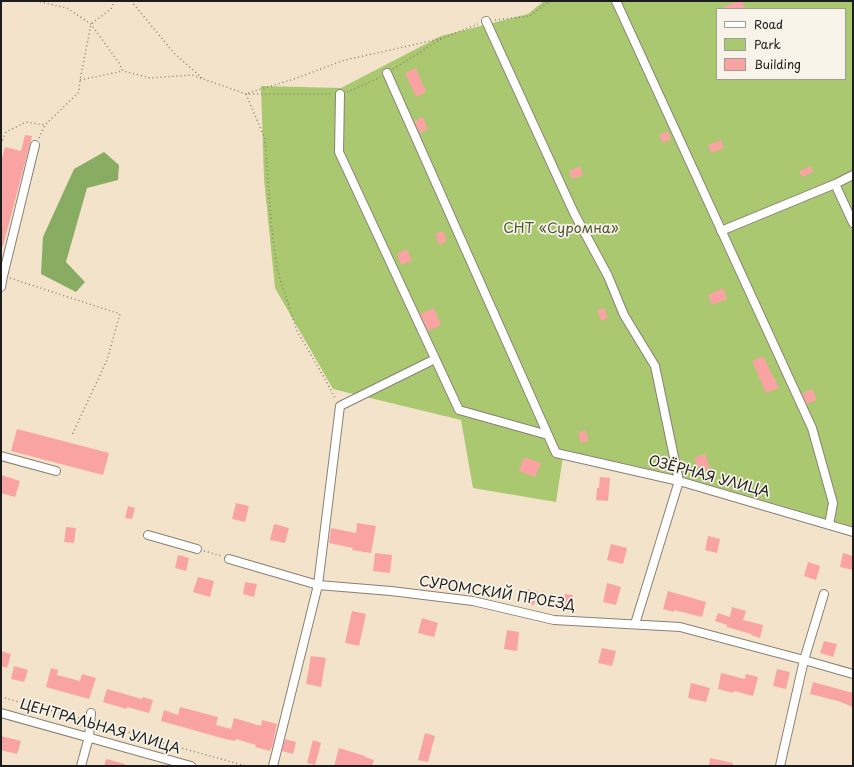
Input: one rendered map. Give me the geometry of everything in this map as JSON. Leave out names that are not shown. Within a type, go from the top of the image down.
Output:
[{"type":"street","points":[[616,1],[812,428],[833,503],[828,525]]},
{"type":"street","points":[[486,21],[574,213],[608,276],[624,315],[655,366],[679,481],[635,624]]},
{"type":"street","points":[[387,73],[548,435]]},
{"type":"street","points":[[340,94],[339,152],[459,410],[548,435]]},
{"type":"street","points":[[1,287],[35,145]]},
{"type":"street","points":[[721,231],[835,184],[853,175]]},
{"type":"street","points":[[835,184],[853,223]]},
{"type":"street","points":[[274,766],[318,584],[340,406],[435,359]]},
{"type":"street","name":"ОЗЁРНАЯ УЛИЦА","points":[[548,435],[556,453],[679,481],[853,532]]},
{"type":"street","points":[[1,456],[56,471]]},
{"type":"street","points":[[148,535],[197,549]]},
{"type":"street","name":"СУРОМСКИЙ ПРОЕЗД","points":[[229,559],[318,584],[473,601],[554,620],[680,627],[853,674]]},
{"type":"street","points":[[780,766],[804,660],[824,594]]},
{"type":"street","name":"ЦЕНТРАЛЬНАЯ УЛИЦА","points":[[1,713],[191,766]]},
{"type":"street","points":[[81,766],[89,737],[91,717]]},
{"type":"path","points":[[36,1],[67,8],[91,24],[123,71]]},
{"type":"path","points":[[35,145],[45,125],[79,92],[91,24],[111,9],[114,1]]},
{"type":"path","points":[[131,1],[174,53],[203,79]]},
{"type":"path","points":[[246,94],[294,79],[345,60],[443,38],[486,21],[530,16],[550,1]]},
{"type":"path","points":[[80,80],[123,71],[151,78],[192,75],[246,94],[340,94]]},
{"type":"path","points":[[246,94],[265,139],[271,222],[277,269],[297,331],[340,406]]},
{"type":"path","points":[[1,144],[6,132],[26,122],[45,125]]},
{"type":"path","points":[[3,276],[120,314],[107,360],[72,435]]},
{"type":"path","points":[[197,549],[229,559]]},
{"type":"path","points":[[1,697],[91,717],[167,744],[246,766]]},
{"type":"green space","name":"СНТ «Суромна»","points":[[544,1],[853,1],[853,527],[676,475],[564,450],[556,502],[473,488],[461,420],[333,389],[275,288],[264,179],[261,86],[341,88],[441,36],[528,14]]},
{"type":"green space","points":[[104,152],[119,165],[118,180],[87,188],[66,262],[85,282],[76,292],[41,274],[43,237],[74,169]]},
{"type":"building","points":[[738,1],[742,1],[745,8],[721,8]]},
{"type":"building","points":[[416,68],[426,92],[416,97],[405,73]]},
{"type":"building","points":[[423,117],[428,129],[420,133],[414,121]]},
{"type":"building","points":[[668,131],[671,139],[663,143],[659,135]]},
{"type":"building","points":[[25,135],[32,136],[3,246],[1,246],[1,162],[5,147],[21,151]]},
{"type":"building","points":[[721,140],[724,148],[711,153],[708,145]]},
{"type":"building","points":[[580,166],[583,175],[572,179],[569,171]]},
{"type":"building","points":[[811,166],[813,172],[802,177],[799,171]]},
{"type":"building","points":[[443,231],[447,241],[439,245],[435,234]]},
{"type":"building","points":[[407,249],[412,261],[401,265],[397,254]]},
{"type":"building","points":[[723,288],[727,299],[712,305],[708,295]]},
{"type":"building","points":[[434,308],[441,325],[428,331],[420,314]]},
{"type":"building","points":[[604,308],[608,318],[601,321],[597,310]]},
{"type":"building","points":[[763,356],[779,388],[766,393],[752,361]]},
{"type":"building","points":[[812,389],[817,400],[807,404],[802,393]]},
{"type":"building","points":[[17,429],[109,453],[103,475],[11,451]]},
{"type":"building","points":[[585,430],[589,440],[581,443],[578,433]]},
{"type":"building","points":[[705,454],[710,468],[700,472],[694,458]]},
{"type":"building","points":[[524,457],[541,463],[535,477],[519,471]]},
{"type":"building","points":[[1,475],[20,481],[15,497],[1,493]]},
{"type":"building","points":[[600,477],[610,478],[608,501],[596,500]]},
{"type":"building","points":[[236,503],[249,506],[245,522],[232,519]]},
{"type":"building","points":[[128,506],[135,508],[132,519],[125,518]]},
{"type":"building","points":[[357,523],[376,526],[371,553],[352,550],[353,548],[329,543],[331,528],[356,533]]},
{"type":"building","points":[[274,524],[289,528],[285,543],[270,540]]},
{"type":"building","points":[[66,527],[76,528],[74,543],[64,542]]},
{"type":"building","points":[[708,536],[720,539],[717,553],[705,550]]},
{"type":"building","points":[[611,544],[627,548],[623,564],[607,560]]},
{"type":"building","points":[[375,553],[392,555],[390,573],[373,571]]},
{"type":"building","points":[[843,553],[853,556],[853,570],[840,567]]},
{"type":"building","points":[[178,555],[189,558],[186,571],[175,568]]},
{"type":"building","points":[[808,562],[820,566],[816,580],[804,576]]},
{"type":"building","points":[[198,577],[214,581],[210,597],[193,592]]},
{"type":"building","points":[[245,582],[257,584],[254,597],[243,594]]},
{"type":"building","points":[[607,583],[621,587],[616,605],[603,602]]},
{"type":"building","points":[[528,589],[538,592],[534,605],[525,603]]},
{"type":"building","points":[[668,591],[706,602],[702,617],[674,610],[674,612],[663,609]]},
{"type":"building","points":[[565,594],[573,595],[571,608],[562,606]]},
{"type":"building","points":[[732,607],[746,611],[743,620],[763,625],[760,638],[727,627],[727,625],[715,621],[718,613],[730,617]]},
{"type":"building","points":[[352,611],[366,614],[359,646],[345,643]]},
{"type":"building","points":[[422,618],[438,623],[434,637],[418,633]]},
{"type":"building","points":[[507,630],[519,632],[517,651],[504,649]]},
{"type":"building","points":[[824,641],[837,644],[833,657],[820,653]]},
{"type":"building","points":[[602,648],[616,651],[612,666],[598,663]]},
{"type":"building","points":[[1,651],[11,654],[7,668],[1,666]]},
{"type":"building","points":[[311,656],[326,658],[321,687],[306,684]]},
{"type":"building","points":[[14,666],[28,670],[24,682],[11,679]]},
{"type":"building","points":[[51,668],[58,670],[57,675],[80,681],[82,674],[96,678],[89,699],[46,687]]},
{"type":"building","points":[[777,669],[790,672],[786,689],[773,686]]},
{"type":"building","points":[[721,673],[745,679],[746,674],[758,677],[753,696],[718,689]]},
{"type":"building","points":[[813,682],[853,693],[853,707],[838,701],[810,694]]},
{"type":"building","points":[[691,683],[710,688],[706,702],[688,698]]},
{"type":"building","points":[[107,689],[142,699],[143,697],[153,700],[149,713],[127,707],[127,709],[103,702]]},
{"type":"building","points":[[180,707],[218,717],[216,725],[231,729],[234,718],[261,726],[262,720],[277,724],[272,748],[270,751],[255,747],[256,745],[236,739],[235,741],[225,739],[161,721],[164,710],[178,715]]},
{"type":"building","points":[[425,733],[435,736],[428,762],[418,760]]},
{"type":"building","points":[[1,736],[21,741],[17,754],[1,750]]},
{"type":"building","points":[[285,739],[296,742],[293,754],[282,751]]},
{"type":"building","points":[[313,740],[321,743],[315,765],[307,763]]},
{"type":"building","points":[[339,748],[374,760],[372,766],[334,766]]},
{"type":"building","points":[[710,758],[733,763],[733,766],[709,766]]},
{"type":"building","points":[[106,759],[125,764],[124,766],[104,766]]}]
